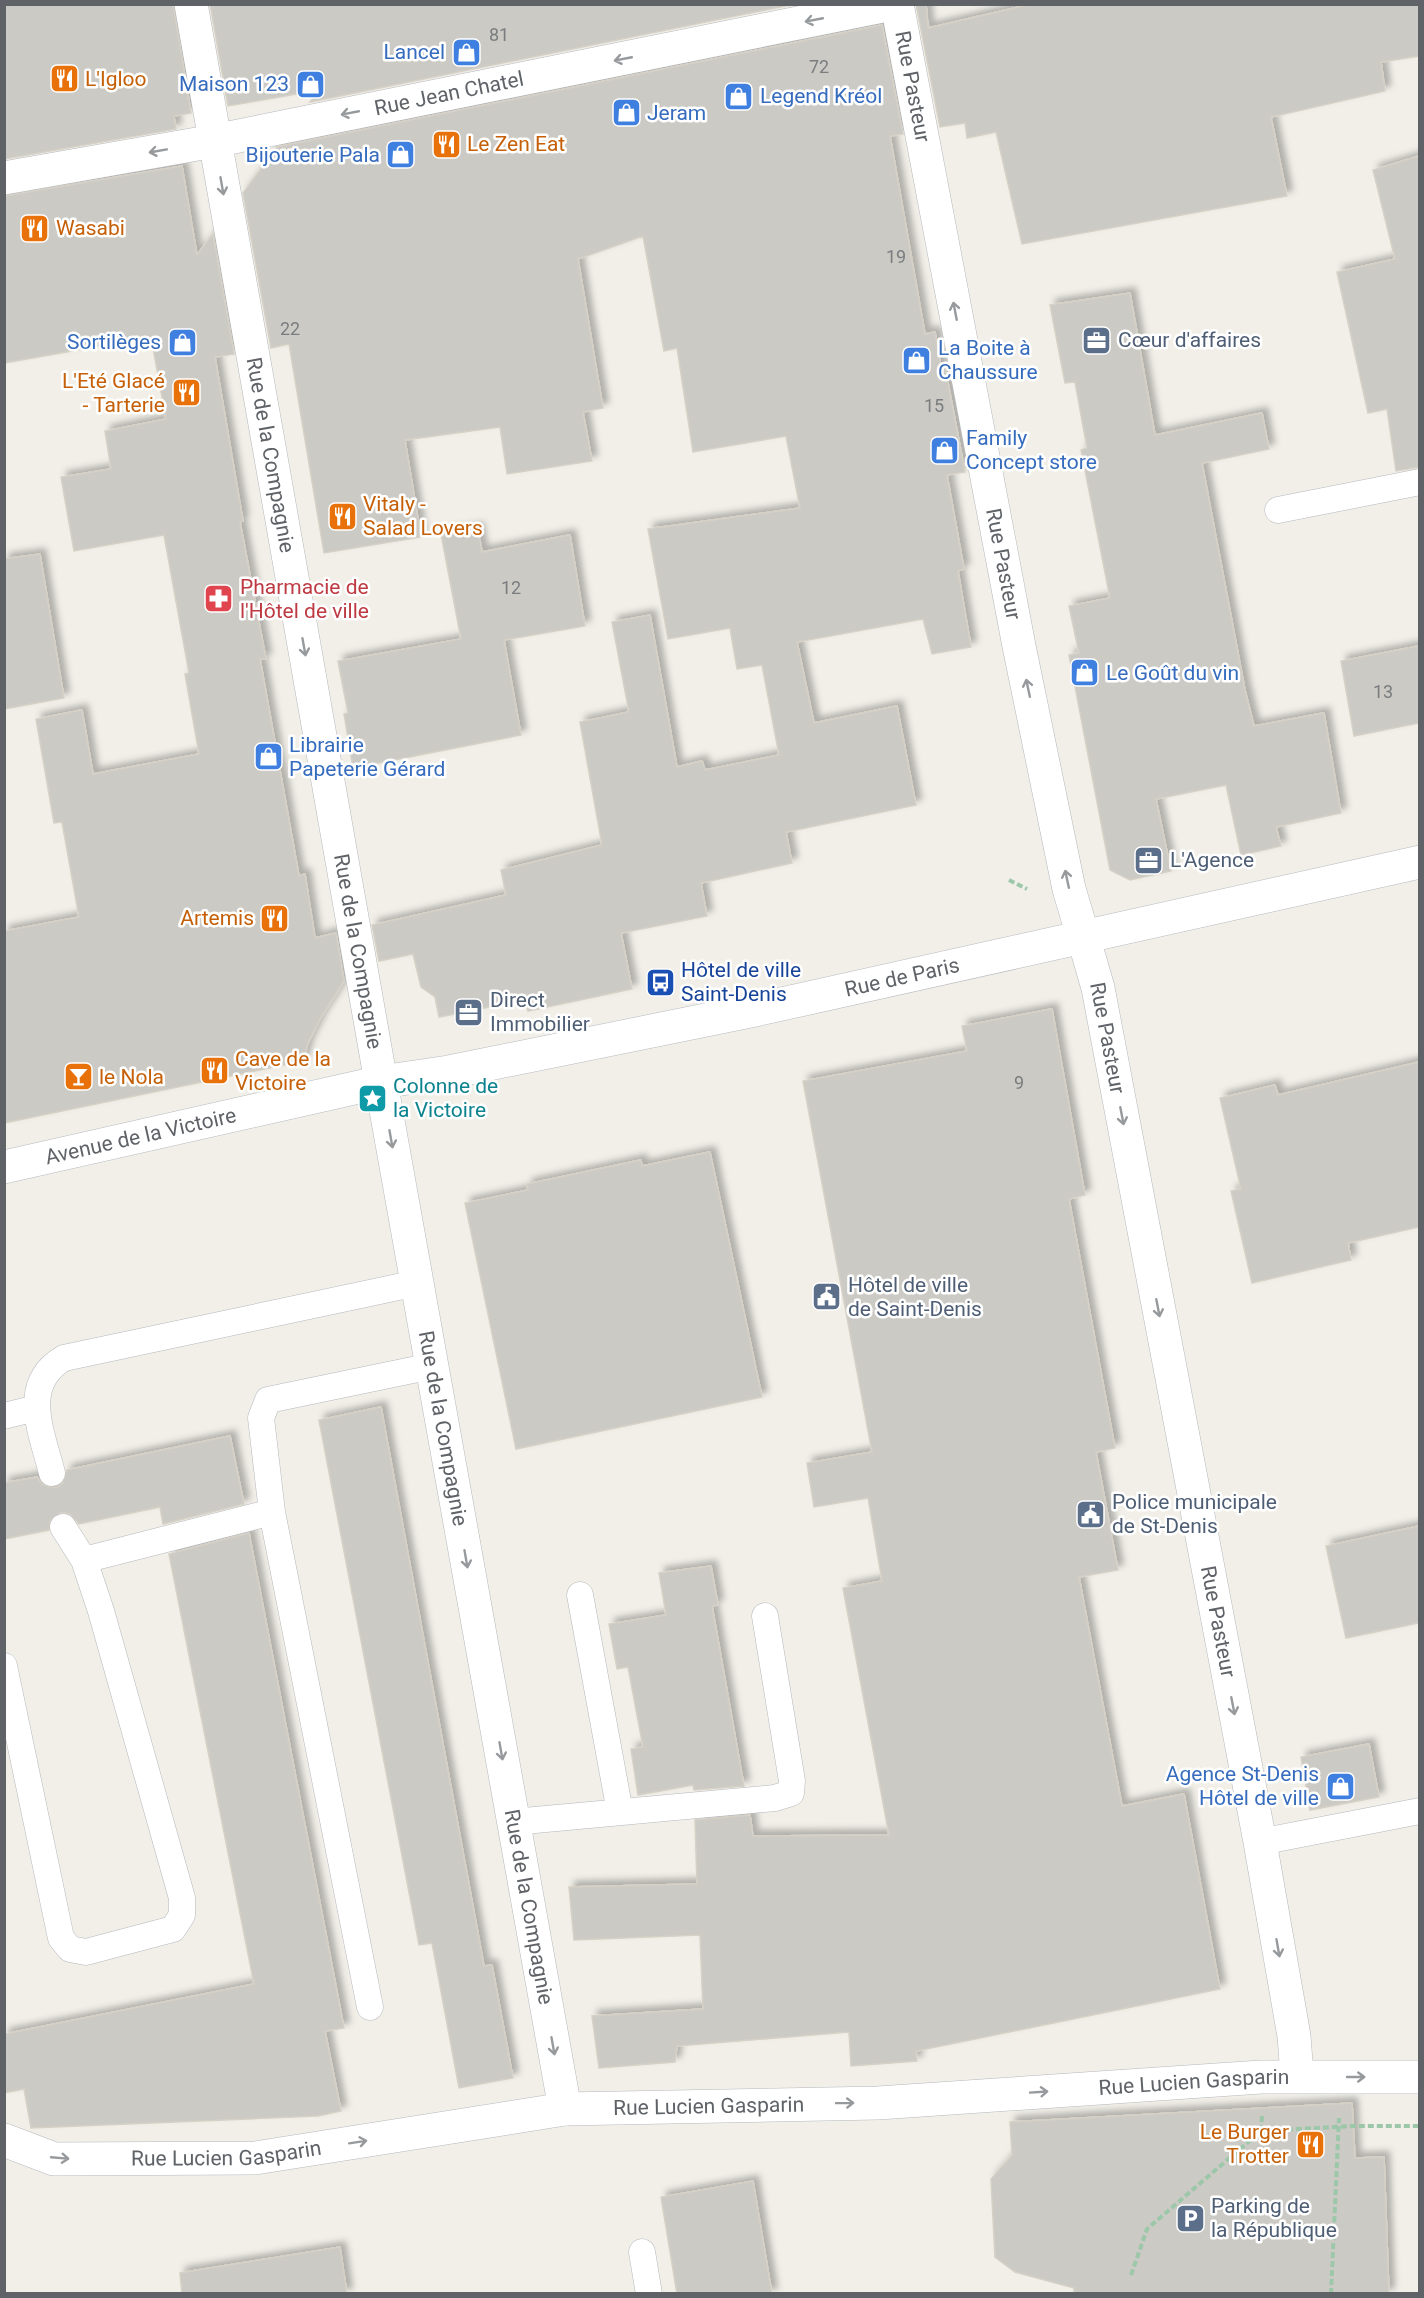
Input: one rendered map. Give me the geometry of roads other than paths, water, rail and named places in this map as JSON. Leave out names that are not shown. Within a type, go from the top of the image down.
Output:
[{"type":"street","name":"Rue de la Compagnie","points":[[191,4],[565,2109]]},
{"type":"street","name":"Rue Jean Chatel","points":[[4,178],[214,141],[894,4]]},
{"type":"street","name":"Rue Pasteur","points":[[894,4],[1069,889],[1098,988],[1260,1842],[1294,2036],[1297,2075]]},
{"type":"street","name":"Rue de Paris","points":[[381,1082],[449,1072],[668,1028],[1419,862]]},
{"type":"street","name":"Avenue de la Victoire","points":[[4,1167],[381,1082]]},
{"type":"street","name":"Rue Lucien Gasparin","points":[[4,2140],[54,2159],[255,2158],[565,2109],[878,2103],[1297,2075],[1419,2077]]},
{"type":"lane","points":[[1278,510],[1419,482]]},
{"type":"lane","points":[[52,1473],[36,1408],[41,1379],[50,1366],[64,1358],[417,1282]]},
{"type":"lane","points":[[370,2007],[272,1512],[261,1418],[268,1400],[432,1366]]},
{"type":"lane","points":[[4,1416],[36,1408]]},
{"type":"lane","points":[[84,1560],[272,1512]]},
{"type":"lane","points":[[4,1666],[61,1938],[70,1949],[86,1952],[173,1929],[182,1915],[182,1898],[84,1560],[63,1527]]},
{"type":"lane","points":[[580,1595],[620,1812]]},
{"type":"lane","points":[[513,1822],[775,1798],[791,1793],[792,1781],[765,1616]]},
{"type":"lane","points":[[1260,1842],[1419,1811]]},
{"type":"lane","points":[[642,2252],[649,2294]]},
{"type":"place","name":"Lancel","points":[[466,52]]},
{"type":"place","name":"L'Igloo","points":[[64,79]]},
{"type":"place","name":"Maison 123","points":[[310,84]]},
{"type":"place","name":"Legend Kréol","points":[[739,96]]},
{"type":"place","name":"Jeram","points":[[626,113]]},
{"type":"place","name":"Le Zen Eat","points":[[446,144]]},
{"type":"place","name":"Bijouterie Pala","points":[[401,155]]},
{"type":"place","name":"Wasabi","points":[[35,228]]},
{"type":"place","name":"Cœur d'affaires","points":[[1097,340]]},
{"type":"place","name":"Sortilèges","points":[[182,342]]},
{"type":"place","name":"La Boite à Chaussure","points":[[917,360]]},
{"type":"place","name":"L'Eté Glacé - Tarterie","points":[[186,393]]},
{"type":"place","name":"Family Concept store","points":[[945,450]]},
{"type":"place","name":"Vitaly - Salad Lovers","points":[[342,516]]},
{"type":"place","name":"Pharmacie de l'Hôtel de ville","points":[[219,599]]},
{"type":"place","name":"Le Goût du vin","points":[[1085,673]]},
{"type":"place","name":"Librairie Papeterie Gérard","points":[[268,757]]},
{"type":"place","name":"L'Agence","points":[[1149,860]]},
{"type":"place","name":"Artemis","points":[[275,918]]},
{"type":"place","name":"Hôtel de ville Saint-Denis","points":[[660,982]]},
{"type":"place","name":"Direct Immobilier","points":[[469,1012]]},
{"type":"place","name":"Cave de la Victoire","points":[[214,1071]]},
{"type":"place","name":"le Nola","points":[[78,1077]]},
{"type":"place","name":"Colonne de la Victoire","points":[[372,1098]]},
{"type":"place","name":"Hôtel de ville de Saint-Denis","points":[[827,1297]]},
{"type":"place","name":"Police municipale de St-Denis","points":[[1091,1514]]},
{"type":"place","name":"Agence St-Denis Hôtel de ville","points":[[1340,1786]]},
{"type":"place","name":"Le Burger Trotter","points":[[1310,2144]]},
{"type":"place","name":"Parking de la République","points":[[1190,2218]]}]
